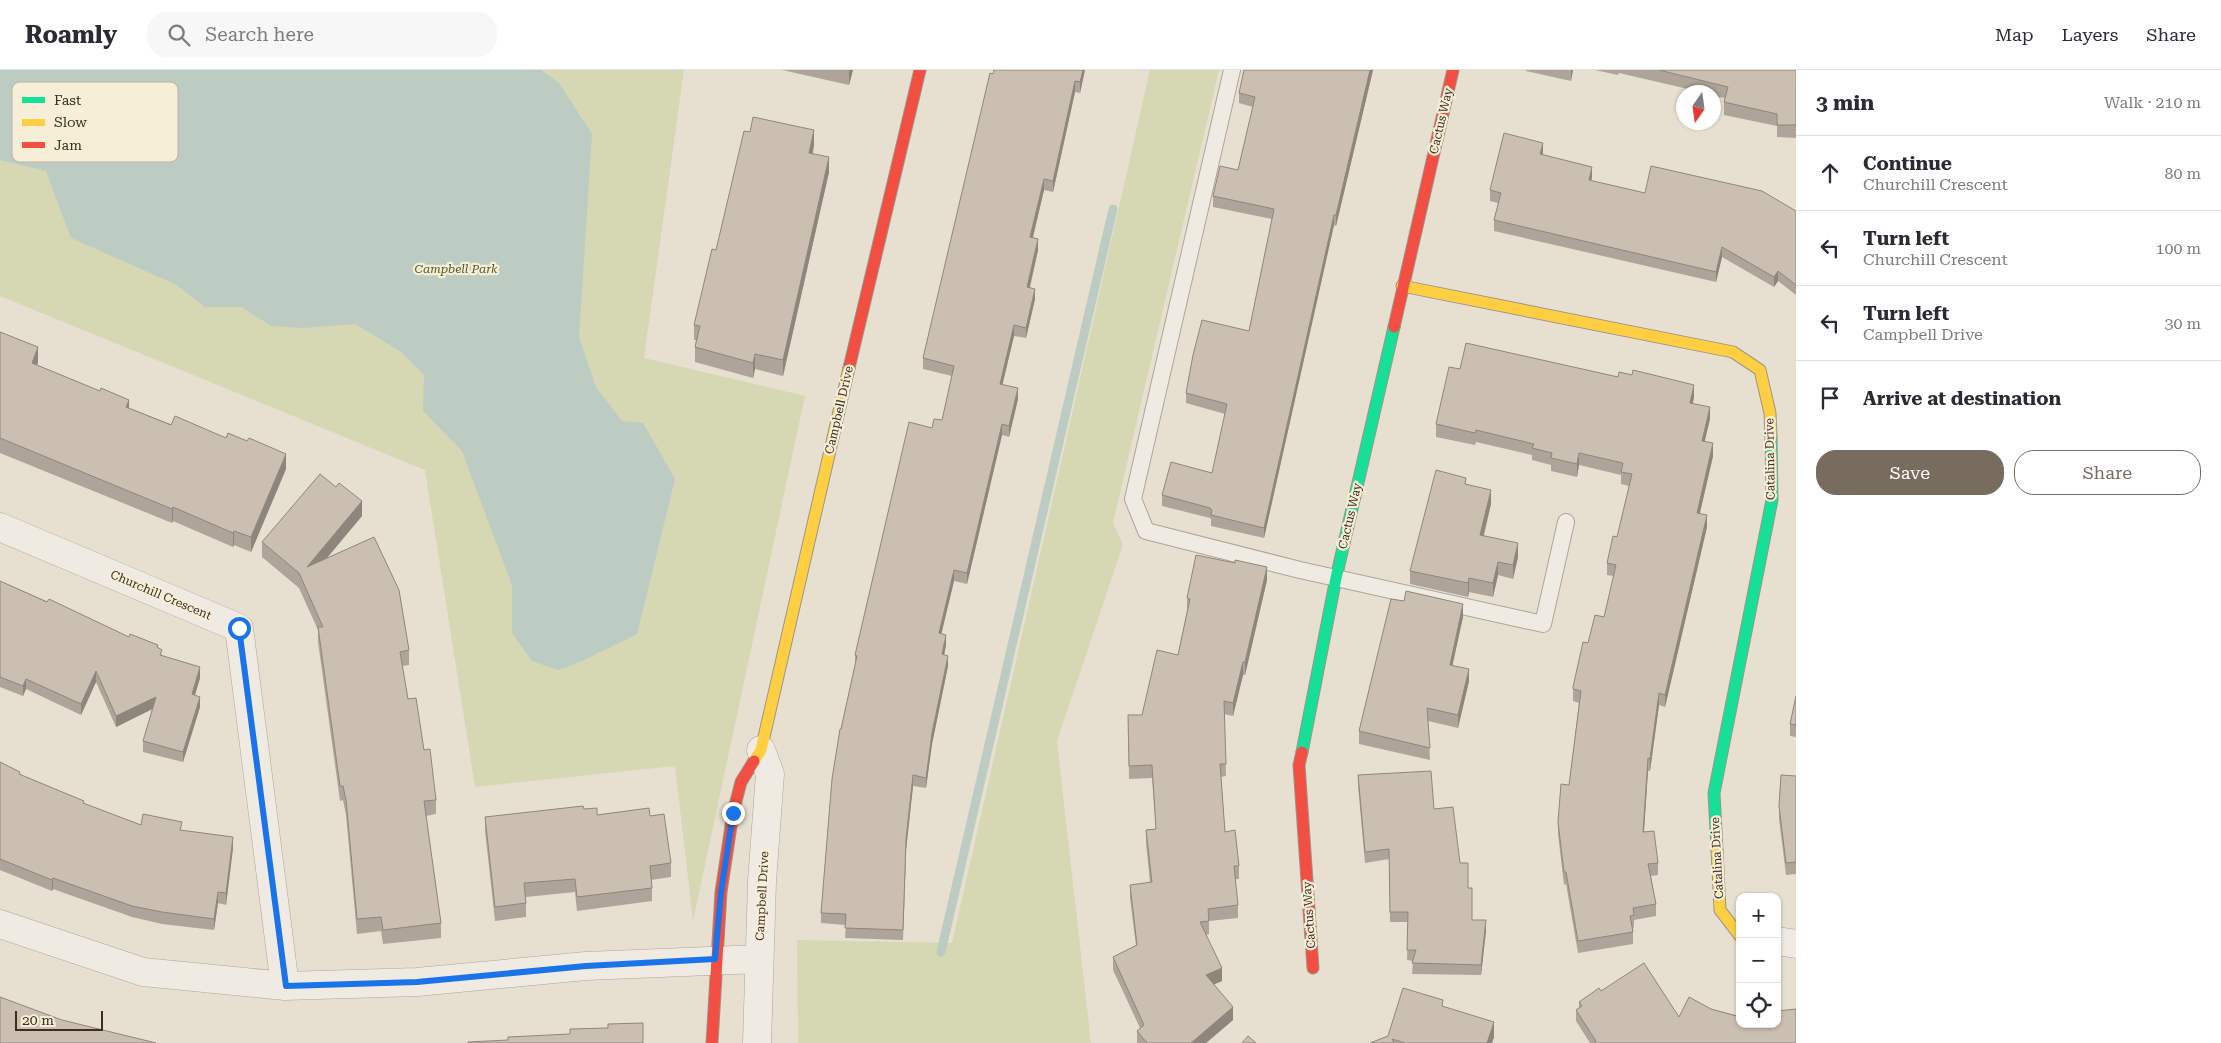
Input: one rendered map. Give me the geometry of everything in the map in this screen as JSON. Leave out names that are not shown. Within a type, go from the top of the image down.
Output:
[{"type":"street","name":"Campbell Drive","points":[[712,1043],[715,959],[721,892],[733,813],[741,782],[761,750],[781,656],[920,70]]},
{"type":"street","name":"Cactus Way","points":[[1312,968],[1299,765],[1336,578],[1453,70]]},
{"type":"street","name":"Catalina Drive","points":[[1402,286],[1733,352],[1760,370],[1770,413],[1772,500],[1714,793],[1720,910],[1736,931]]},
{"type":"street","name":"Churchill Crescent","points":[[0,527],[239,628],[286,986]]},
{"type":"street","name":"Campbell Drive","points":[[757,1043],[762,881],[770,774],[761,750]]},
{"type":"street","points":[[0,924],[143,972],[286,986],[417,982],[586,966],[715,959],[759,959]]},
{"type":"street","points":[[1781,942],[1796,944]]},
{"type":"lane","points":[[1232,70],[1133,499],[1146,531],[1336,578],[1543,624],[1566,522]]},
{"type":"green space","name":"Campbell Park","points":[[0,70],[684,70],[644,358],[805,396],[693,921],[675,766],[475,787],[425,470],[0,296]]},
{"type":"green space","points":[[1150,70],[1219,70],[1113,523],[1123,545],[1057,741],[1091,1043],[798,1043],[797,940],[952,943]]},
{"type":"shaded area","points":[[0,70],[541,70],[559,83],[592,134],[579,337],[596,387],[622,421],[643,423],[675,479],[637,634],[582,661],[558,670],[532,661],[512,633],[512,585],[462,451],[423,411],[424,375],[400,351],[355,324],[304,328],[271,326],[242,307],[205,307],[175,284],[71,238],[46,171],[0,160]]},
{"type":"building","points":[[994,70],[1083,70],[1080,82],[1075,81],[1053,181],[1044,179],[1030,237],[1038,239],[1027,287],[1035,289],[1026,328],[1014,325],[1000,384],[1018,388],[1009,426],[1002,424],[967,573],[954,570],[939,633],[946,635],[942,654],[948,656],[932,733],[926,778],[913,775],[906,839],[903,930],[845,928],[846,914],[821,913],[832,779],[840,729],[857,656],[855,655],[909,422],[932,428],[934,419],[942,420],[954,366],[923,358],[990,73],[993,74]]},
{"type":"building","points":[[1244,70],[1370,70],[1336,215],[1334,215],[1264,528],[1211,515],[1212,510],[1210,508],[1162,495],[1171,462],[1212,473],[1227,404],[1186,393],[1193,355],[1202,320],[1249,331],[1274,209],[1213,196],[1220,166],[1238,170],[1255,97],[1239,93]]},
{"type":"building","points":[[1659,70],[1796,70],[1796,125],[1777,125],[1777,114],[1724,102],[1728,87]]},
{"type":"building","points":[[753,117],[814,130],[809,153],[829,157],[783,360],[755,354],[753,363],[695,347],[700,326],[694,325],[712,249],[716,250],[744,131],[750,132]]},
{"type":"building","points":[[1504,133],[1543,143],[1540,154],[1592,167],[1589,180],[1645,193],[1651,166],[1762,191],[1796,211],[1796,285],[1778,271],[1774,277],[1722,247],[1716,272],[1494,220],[1501,193],[1490,190]]},
{"type":"building","points":[[0,332],[38,347],[32,363],[100,391],[101,388],[129,400],[126,407],[171,425],[175,416],[226,438],[228,433],[247,441],[249,438],[286,454],[251,537],[234,531],[233,533],[173,507],[172,509],[0,438]]},
{"type":"building","points":[[1466,343],[1618,377],[1619,372],[1632,375],[1633,370],[1694,385],[1690,403],[1710,407],[1702,441],[1713,443],[1697,513],[1707,515],[1665,695],[1659,693],[1650,759],[1648,758],[1643,832],[1654,831],[1658,863],[1648,864],[1656,904],[1633,908],[1634,915],[1630,916],[1633,932],[1578,941],[1566,872],[1564,872],[1558,822],[1561,784],[1569,785],[1581,691],[1573,689],[1573,687],[1583,642],[1588,643],[1595,615],[1604,617],[1616,565],[1607,563],[1613,536],[1617,537],[1632,474],[1621,472],[1623,463],[1579,453],[1577,464],[1551,458],[1552,453],[1532,448],[1534,444],[1476,430],[1475,433],[1436,424],[1449,367],[1460,369]]},
{"type":"building","points":[[1436,470],[1466,478],[1465,484],[1491,490],[1480,535],[1518,543],[1513,565],[1498,562],[1493,583],[1469,578],[1468,583],[1410,571]]},
{"type":"building","points":[[320,474],[336,487],[339,483],[362,501],[307,567],[374,537],[399,590],[409,650],[400,652],[408,699],[416,698],[424,750],[430,749],[436,800],[424,801],[441,923],[383,930],[381,917],[357,919],[346,800],[343,786],[340,786],[318,627],[323,627],[299,573],[262,542]]},
{"type":"building","points":[[1196,555],[1235,563],[1235,560],[1267,567],[1245,662],[1243,662],[1233,703],[1224,701],[1226,764],[1220,764],[1225,832],[1235,830],[1239,866],[1234,866],[1238,905],[1208,909],[1209,921],[1200,922],[1222,968],[1206,975],[1233,1007],[1191,1043],[1147,1043],[1137,1031],[1144,1025],[1113,957],[1137,945],[1130,885],[1152,882],[1146,830],[1156,829],[1152,765],[1129,766],[1128,715],[1142,715],[1157,650],[1178,655],[1190,599],[1187,598]]},
{"type":"building","points":[[0,581],[47,602],[49,599],[129,637],[130,634],[158,645],[157,647],[162,650],[160,655],[200,667],[192,694],[200,697],[183,752],[143,741],[156,697],[116,716],[96,671],[81,704],[26,679],[23,686],[0,677]]},
{"type":"building","points":[[1406,591],[1463,604],[1450,665],[1469,669],[1458,715],[1427,708],[1430,748],[1359,731],[1391,599],[1404,601]]},
{"type":"building","points":[[1796,696],[1796,725],[1790,724]]},
{"type":"building","points":[[0,762],[20,772],[19,774],[84,801],[83,803],[141,825],[143,814],[182,822],[180,830],[233,837],[226,893],[218,892],[214,919],[132,906],[53,878],[52,880],[0,859]]},
{"type":"building","points":[[1431,771],[1434,809],[1453,807],[1460,863],[1468,863],[1468,888],[1472,888],[1472,920],[1486,920],[1481,965],[1412,963],[1416,950],[1407,950],[1408,912],[1390,912],[1389,849],[1365,852],[1358,775]]},
{"type":"building","points":[[1781,775],[1796,776],[1796,862],[1786,863],[1779,806]]},
{"type":"building","points":[[583,806],[584,809],[597,808],[597,815],[649,808],[650,816],[664,814],[671,863],[650,866],[652,888],[577,897],[575,879],[524,883],[526,903],[495,907],[485,817]]},
{"type":"building","points":[[1644,963],[1679,1017],[1689,997],[1711,1009],[1736,1016],[1736,1028],[1781,1028],[1781,1011],[1796,1009],[1796,1043],[1593,1043],[1596,1041],[1576,1010],[1582,1006],[1579,1002],[1599,988],[1601,991]]},
{"type":"building","points":[[1403,988],[1443,1000],[1442,1006],[1494,1022],[1487,1043],[1405,1043],[1392,1039],[1394,1043],[1370,1043],[1388,1036]]},
{"type":"building","points":[[0,997],[62,1020],[156,1043],[0,1043]]},
{"type":"building","points":[[643,1023],[643,1043],[468,1043],[508,1040],[508,1037],[570,1034],[570,1029],[608,1028],[608,1024]]},
{"type":"building","points":[[1248,1036],[1256,1043],[1242,1043]]},
{"type":"waterway","points":[[941,952],[1113,209]]},
{"type":"traffic: fast","points":[[1302,752],[1336,578],[1394,327]]},
{"type":"traffic: fast","points":[[1717,850],[1714,793],[1772,500],[1771,436]]},
{"type":"traffic: slow","points":[[1402,286],[1733,352],[1760,370],[1770,413],[1771,436]]},
{"type":"traffic: slow","points":[[754,761],[761,750],[849,368]]},
{"type":"traffic: slow","points":[[1717,850],[1720,910],[1736,931]]},
{"type":"traffic: jam","points":[[849,368],[920,70]]},
{"type":"traffic: jam","points":[[1394,327],[1453,70]]},
{"type":"traffic: jam","points":[[1302,752],[1299,765],[1313,968]]},
{"type":"traffic: jam","points":[[712,1043],[721,892],[733,813],[741,782],[754,761]]},
{"type":"route","points":[[239,628],[286,986],[417,982],[586,966],[715,959],[721,892],[733,813]]}]
